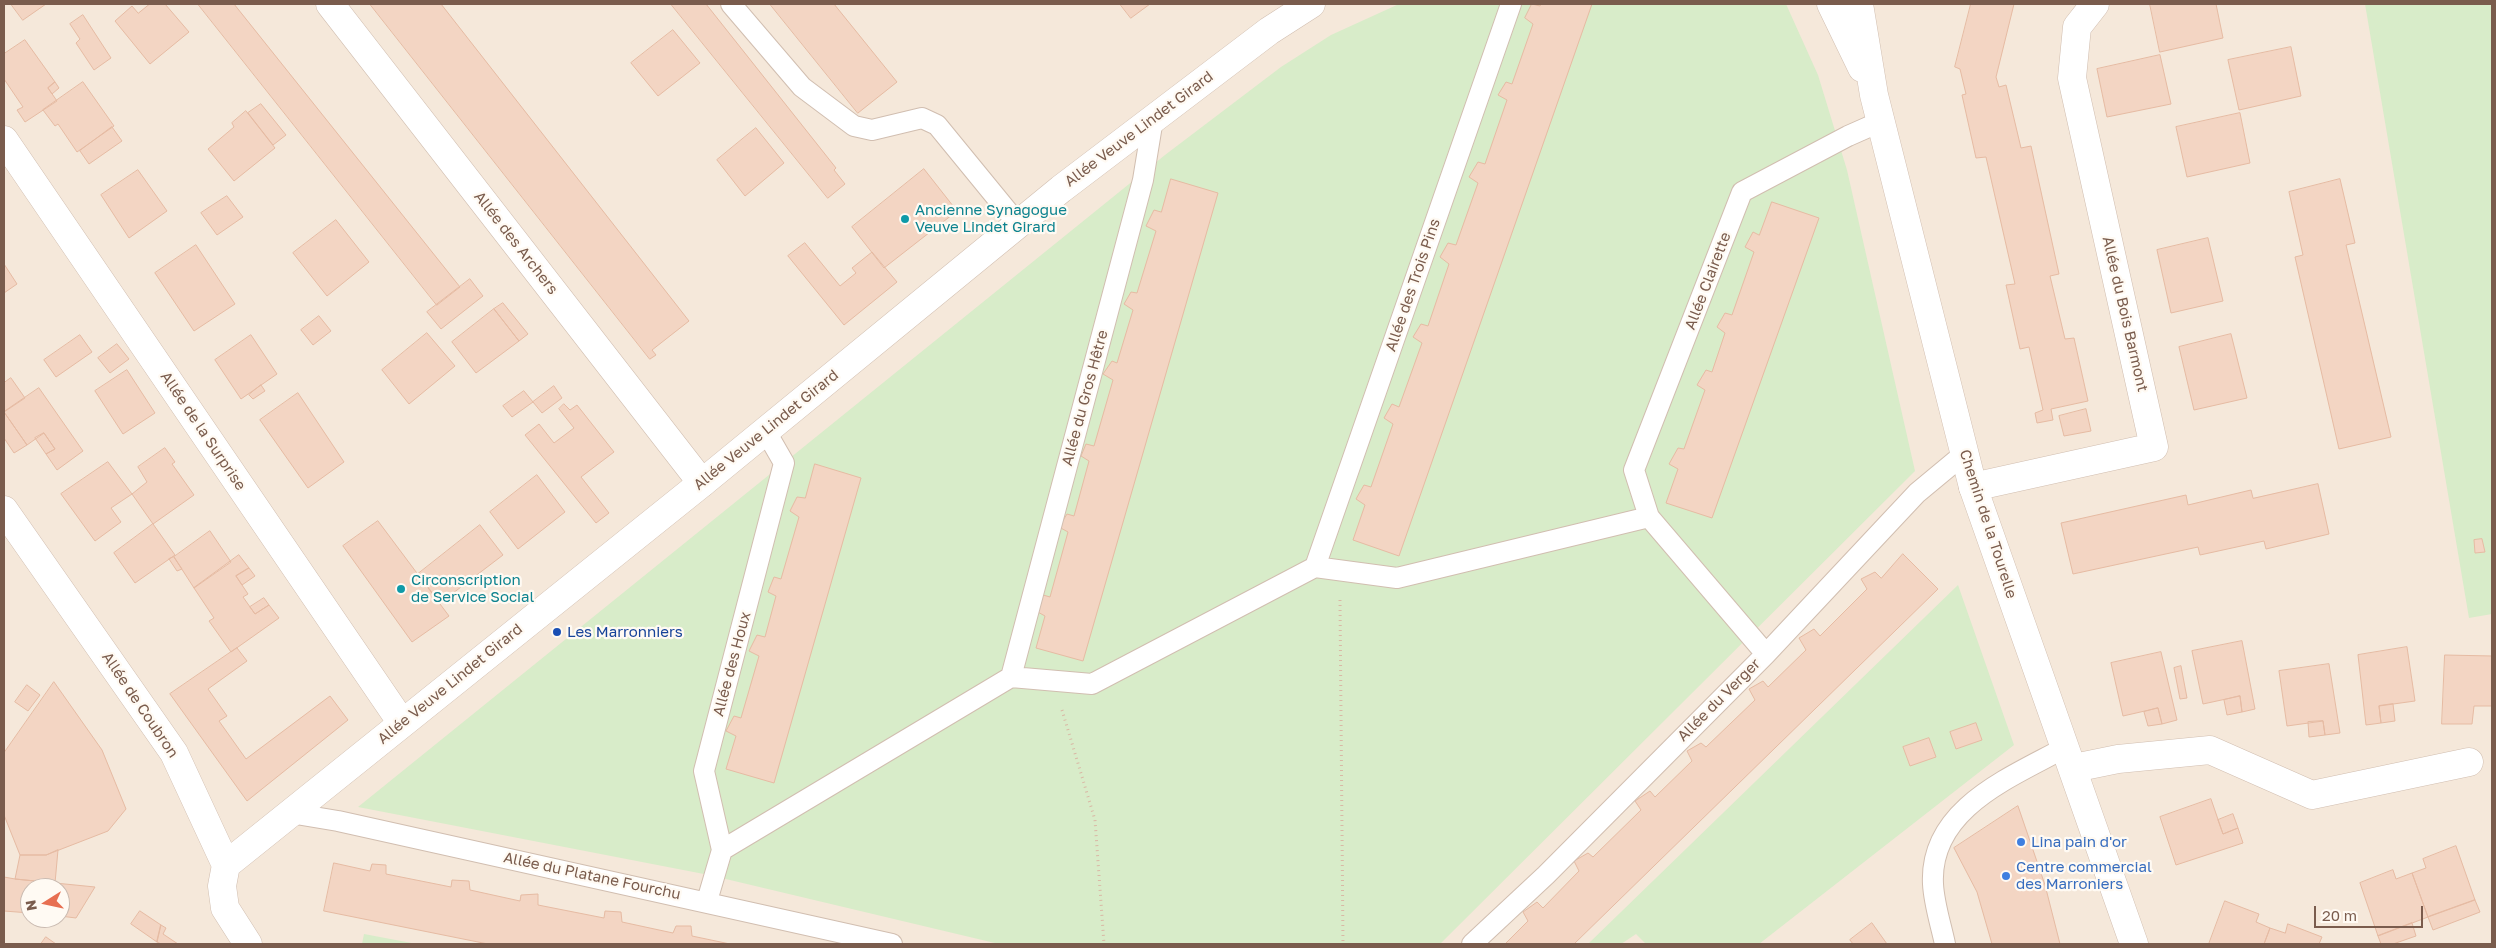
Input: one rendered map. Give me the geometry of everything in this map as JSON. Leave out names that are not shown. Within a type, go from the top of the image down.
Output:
[{"type":"street","name":"Allée des Archers","points":[[330,4],[702,483]]},
{"type":"street","name":"Allée Veuve Lindet Girard","points":[[226,864],[702,483],[1018,224],[1269,31],[1311,4]]},
{"type":"street","name":"Chemin de la Tourelle","points":[[1831,4],[1874,95],[1882,121],[1972,487],[2070,758],[2134,944]]},
{"type":"street","name":"Allée du Bois Barmont","points":[[1972,487],[2154,447],[2072,78],[2076,27],[2095,4]]},
{"type":"street","name":"Chemin de la Tourelle","points":[[1862,5],[1874,95]]},
{"type":"street","name":"Allée de la Surprise","points":[[4,140],[402,723]]},
{"type":"street","name":"Allée de Coubron","points":[[4,510],[174,753],[226,864]]},
{"type":"street","points":[[2070,758],[2118,759],[2210,750],[2312,795],[2469,762]]},
{"type":"street","points":[[226,864],[222,886],[225,908],[248,944]]},
{"type":"lane","points":[[731,4],[802,87],[854,126],[872,130],[922,118],[937,125],[1018,224]]},
{"type":"lane","name":"Allée des Trois Pins","points":[[1315,567],[1511,4]]},
{"type":"lane","name":"Allée du Gros Hêtre","points":[[1011,677],[1143,180],[1153,119]]},
{"type":"lane","name":"Allée Clairette","points":[[1648,517],[1634,470],[1742,192],[1848,136],[1882,121]]},
{"type":"lane","name":"Allée des Houx","points":[[707,901],[722,850],[704,770],[784,464],[765,430]]},
{"type":"lane","name":"Allée du Verger","points":[[1472,944],[1546,875],[1766,654],[1909,500],[1964,454]]},
{"type":"lane","points":[[722,850],[1011,677],[1052,679],[1092,684],[1315,567],[1397,578],[1648,517],[1766,654]]},
{"type":"lane","points":[[1945,944],[1933,884],[1935,857],[1950,823],[1984,792],[2070,758]]},
{"type":"lane","name":"Allée du Platane Fourchu","points":[[290,813],[338,821],[707,901],[892,944]]},
{"type":"path","points":[[1339,571],[1343,944]]},
{"type":"path","points":[[1052,679],[1095,820],[1104,944]]},
{"type":"shaded area","points":[[4,4],[2492,4],[2492,944],[4,944]]},
{"type":"green space","points":[[1399,4],[1786,4],[1818,75],[1847,170],[1915,471],[1440,944],[999,944],[709,875],[358,807],[1165,155],[1281,67],[1331,35]]},
{"type":"green space","points":[[2365,4],[2492,4],[2492,614],[2469,618]]},
{"type":"green space","points":[[1958,585],[2014,745],[1759,944],[1646,944],[1636,934],[1621,944],[1588,944]]},
{"type":"green space","points":[[364,934],[417,944],[362,944]]},
{"type":"building","points":[[11,4],[46,4],[23,20]]},
{"type":"building","points":[[150,4],[165,4],[189,32],[150,64],[115,21],[132,6],[138,13]]},
{"type":"building","points":[[198,4],[234,4],[460,287],[437,305]]},
{"type":"building","points":[[370,4],[441,4],[689,321],[652,350],[656,355],[650,359]]},
{"type":"building","points":[[671,4],[706,4],[836,168],[834,170],[845,184],[828,198]]},
{"type":"building","points":[[770,4],[834,4],[897,82],[858,113]]},
{"type":"building","points":[[1120,4],[1150,4],[1131,18]]},
{"type":"building","points":[[1532,4],[1540,6],[1541,4],[1592,4],[1399,556],[1353,540],[1365,505],[1356,499],[1364,485],[1371,487],[1393,424],[1384,418],[1392,404],[1399,407],[1422,343],[1413,337],[1421,324],[1428,326],[1449,264],[1440,257],[1448,243],[1456,245],[1478,183],[1469,177],[1478,162],[1485,164],[1507,100],[1498,95],[1506,82],[1512,84],[1533,24],[1525,18]]},
{"type":"building","points":[[1971,4],[2014,4],[1996,77],[1999,87],[2006,85],[2021,148],[2031,146],[2059,274],[2050,276],[2065,339],[2074,338],[2088,401],[2051,409],[2053,420],[2037,423],[2035,413],[2043,410],[2029,347],[2020,349],[2006,285],[2015,284],[1986,157],[1976,158],[1962,95],[1966,94],[1960,69],[1955,67]]},
{"type":"building","points":[[2150,4],[2216,4],[2223,38],[2160,52]]},
{"type":"building","points":[[83,15],[111,58],[94,70],[76,43],[80,39],[70,24]]},
{"type":"building","points":[[673,30],[700,63],[658,96],[631,63]]},
{"type":"building","points":[[25,40],[55,82],[48,88],[57,101],[25,122],[17,110],[23,107],[4,79],[4,54]]},
{"type":"building","points":[[2291,47],[2301,96],[2239,110],[2228,60]]},
{"type":"building","points":[[2160,55],[2171,104],[2107,117],[2097,69]]},
{"type":"building","points":[[55,82],[59,88],[52,94],[48,88]]},
{"type":"building","points":[[83,82],[114,126],[77,152],[58,124],[55,126],[43,110]]},
{"type":"building","points":[[261,104],[286,135],[273,145],[248,113]]},
{"type":"building","points":[[246,111],[275,148],[234,181],[208,149],[234,127],[232,123]]},
{"type":"building","points":[[2240,113],[2250,163],[2187,177],[2176,127]]},
{"type":"building","points":[[112,127],[122,141],[89,164],[80,151]]},
{"type":"building","points":[[756,128],[784,163],[745,196],[717,160]]},
{"type":"building","name":"Ancienne Synagogue Veuve Lindet Girard","points":[[924,169],[957,211],[884,268],[852,227]]},
{"type":"building","points":[[138,170],[167,211],[129,238],[101,195]]},
{"type":"building","points":[[1171,179],[1218,193],[1083,661],[1036,648],[1045,616],[1036,611],[1043,595],[1050,597],[1068,532],[1059,527],[1067,514],[1074,516],[1089,461],[1081,456],[1086,444],[1094,446],[1113,380],[1103,374],[1112,361],[1117,363],[1133,310],[1124,304],[1131,292],[1137,293],[1156,231],[1146,226],[1154,210],[1161,212]]},
{"type":"building","points":[[2340,179],[2355,243],[2346,245],[2391,437],[2339,449],[2295,257],[2303,255],[2289,192]]},
{"type":"building","points":[[227,196],[243,217],[217,235],[201,213]]},
{"type":"building","points":[[1772,202],[1819,218],[1712,518],[1666,503],[1678,469],[1669,464],[1678,448],[1684,449],[1705,390],[1697,385],[1706,370],[1712,372],[1725,333],[1717,327],[1725,313],[1732,315],[1754,252],[1745,247],[1753,232],[1759,235]]},
{"type":"building","points":[[336,220],[369,262],[327,296],[293,253]]},
{"type":"building","points":[[2208,238],[2223,301],[2171,313],[2157,250]]},
{"type":"building","points":[[805,243],[840,286],[856,273],[852,268],[872,252],[897,282],[844,325],[788,256]]},
{"type":"building","points":[[196,245],[235,304],[194,331],[155,273]]},
{"type":"building","points":[[4,264],[17,284],[4,293]]},
{"type":"building","points":[[470,279],[483,296],[441,329],[427,312]]},
{"type":"building","points":[[503,303],[528,334],[519,341],[494,309]]},
{"type":"building","points":[[494,309],[519,341],[476,373],[452,342]]},
{"type":"building","points":[[319,316],[331,331],[313,345],[301,330]]},
{"type":"building","points":[[427,333],[455,366],[409,404],[382,370]]},
{"type":"building","points":[[2231,334],[2247,398],[2194,410],[2179,347]]},
{"type":"building","points":[[80,335],[92,352],[56,377],[44,360]]},
{"type":"building","points":[[251,335],[277,374],[241,399],[215,360]]},
{"type":"building","points":[[117,344],[129,359],[110,373],[98,358]]},
{"type":"building","points":[[127,370],[155,413],[123,434],[95,391]]},
{"type":"building","points":[[11,378],[25,398],[4,412],[4,383]]},
{"type":"building","points":[[261,385],[265,391],[253,399],[249,395]]},
{"type":"building","points":[[554,386],[562,398],[542,413],[533,402]]},
{"type":"building","points":[[39,388],[83,451],[57,470],[46,454],[55,449],[44,433],[27,445],[4,412]]},
{"type":"building","points":[[524,391],[533,402],[512,417],[503,406]]},
{"type":"building","points":[[298,393],[344,462],[308,488],[260,420]]},
{"type":"building","points":[[564,404],[570,410],[577,405],[614,452],[581,477],[609,513],[596,523],[525,435],[539,424],[554,443],[574,428],[559,409]]},
{"type":"building","points":[[2086,409],[2091,431],[2064,436],[2059,416]]},
{"type":"building","points":[[4,412],[27,445],[14,453],[4,438]]},
{"type":"building","points":[[44,433],[55,449],[46,454],[35,438]]},
{"type":"building","points":[[165,448],[175,462],[172,464],[194,495],[153,524],[132,494],[147,482],[138,467]]},
{"type":"building","points":[[108,462],[132,494],[111,508],[121,522],[95,541],[61,494]]},
{"type":"building","points":[[815,464],[861,478],[774,783],[726,769],[736,736],[726,731],[734,716],[741,718],[759,656],[749,651],[757,635],[765,637],[776,596],[768,592],[774,577],[781,579],[799,517],[790,511],[797,497],[805,498]]},
{"type":"building","points":[[537,475],[565,512],[518,549],[490,512]]},
{"type":"building","points":[[2318,484],[2329,534],[2266,549],[2264,541],[2200,555],[2198,547],[2073,574],[2061,523],[2186,495],[2188,505],[2251,490],[2253,498]]},
{"type":"building","name":"Circonscription de Service Social","points":[[378,521],[449,616],[412,642],[343,546]]},
{"type":"building","points":[[153,524],[175,555],[135,583],[114,553]]},
{"type":"building","points":[[480,525],[503,555],[440,603],[418,574]]},
{"type":"building","points":[[210,531],[231,562],[194,588],[174,557]]},
{"type":"building","points":[[2482,539],[2485,552],[2475,553],[2474,540]]},
{"type":"building","points":[[1903,554],[1938,589],[1574,944],[1505,944],[1528,921],[1523,912],[1537,902],[1543,908],[1579,871],[1574,861],[1588,853],[1593,857],[1641,810],[1635,801],[1650,791],[1655,797],[1692,761],[1687,751],[1701,743],[1706,747],[1755,700],[1749,689],[1763,681],[1768,687],[1806,650],[1799,638],[1814,629],[1820,636],[1867,589],[1861,579],[1875,572],[1881,578]]},
{"type":"building","points":[[239,555],[249,568],[236,576],[248,594],[243,597],[255,614],[269,605],[279,618],[231,652],[209,621],[214,618],[194,588]]},
{"type":"building","points":[[174,557],[182,569],[177,571],[169,559]]},
{"type":"building","points":[[249,568],[255,576],[242,585],[236,576]]},
{"type":"building","points":[[264,598],[269,605],[255,614],[250,607]]},
{"type":"building","points":[[2242,641],[2255,709],[2242,712],[2240,696],[2203,704],[2192,651]]},
{"type":"building","points":[[2407,647],[2415,701],[2379,706],[2381,723],[2366,725],[2358,655]]},
{"type":"building","points":[[237,648],[247,661],[208,689],[227,716],[219,721],[246,759],[330,696],[348,720],[247,801],[170,694]]},
{"type":"building","points":[[2161,652],[2177,720],[2162,724],[2158,708],[2123,716],[2111,663]]},
{"type":"building","points":[[2445,655],[2492,656],[2492,706],[2474,706],[2472,724],[2442,724]]},
{"type":"building","points":[[2329,664],[2340,733],[2325,735],[2323,721],[2287,726],[2279,671]]},
{"type":"building","points":[[2181,666],[2187,698],[2180,699],[2174,668]]},
{"type":"building","points":[[54,682],[102,750],[126,809],[108,831],[46,855],[20,855],[4,815],[4,753]]},
{"type":"building","points":[[27,685],[40,695],[28,711],[15,702]]},
{"type":"building","points":[[2240,696],[2242,712],[2227,715],[2224,700]]},
{"type":"building","points":[[2393,704],[2395,721],[2381,723],[2379,706]]},
{"type":"building","points":[[2158,708],[2162,724],[2148,726],[2144,712]]},
{"type":"building","points":[[2323,721],[2325,735],[2309,737],[2308,722]]},
{"type":"building","points":[[1976,723],[1982,740],[1956,749],[1950,732]]},
{"type":"building","points":[[1929,738],[1936,757],[1910,766],[1903,747]]},
{"type":"building","points":[[2211,799],[2223,834],[2238,828],[2243,843],[2176,865],[2160,817]]},
{"type":"building","name":"Centre commercial des Marroniers","points":[[2018,806],[2045,885],[2060,944],[1992,944],[1977,892],[1954,848]]},
{"type":"building","points":[[2233,814],[2238,828],[2223,834],[2218,820]]},
{"type":"building","points":[[2456,846],[2475,900],[2428,917],[2412,873],[2426,868],[2423,859]]},
{"type":"building","points":[[58,850],[55,878],[15,879],[20,855],[46,855]]},
{"type":"building","points":[[334,863],[370,871],[372,864],[386,865],[386,874],[451,887],[452,880],[469,881],[470,890],[520,901],[521,895],[538,894],[538,905],[604,918],[605,911],[621,912],[622,922],[673,933],[676,926],[691,926],[692,936],[730,944],[488,944],[324,911]]},
{"type":"building","points":[[2393,870],[2396,879],[2412,873],[2428,917],[2378,936],[2360,883]]},
{"type":"building","points":[[4,877],[20,880],[20,912],[4,911]]},
{"type":"building","points":[[70,884],[95,887],[76,918],[70,917]]},
{"type":"building","points":[[2475,900],[2480,912],[2433,930],[2428,917]]},
{"type":"building","points":[[2225,901],[2259,914],[2256,922],[2270,928],[2264,944],[2209,944]]},
{"type":"building","points":[[140,911],[161,925],[157,942],[131,924]]},
{"type":"building","points":[[1872,923],[1887,944],[1853,944],[1850,940]]},
{"type":"building","points":[[2412,923],[2416,936],[2393,944],[2381,944],[2378,936]]},
{"type":"building","points":[[2288,924],[2322,937],[2319,944],[2264,944],[2270,928],[2285,933]]},
{"type":"building","points":[[161,925],[166,928],[163,934],[178,944],[161,944],[157,942]]},
{"type":"building","points":[[46,937],[56,944],[41,944]]},
{"type":"place","name":"Ancienne Synagogue Veuve Lindet Girard","points":[[905,219]]},
{"type":"place","name":"Circonscription de Service Social","points":[[401,589]]},
{"type":"place","name":"Les Marronniers","points":[[557,632]]},
{"type":"place","name":"Lina pain d'or","points":[[2021,842]]},
{"type":"place","name":"Centre commercial des Marroniers","points":[[2006,876]]}]
